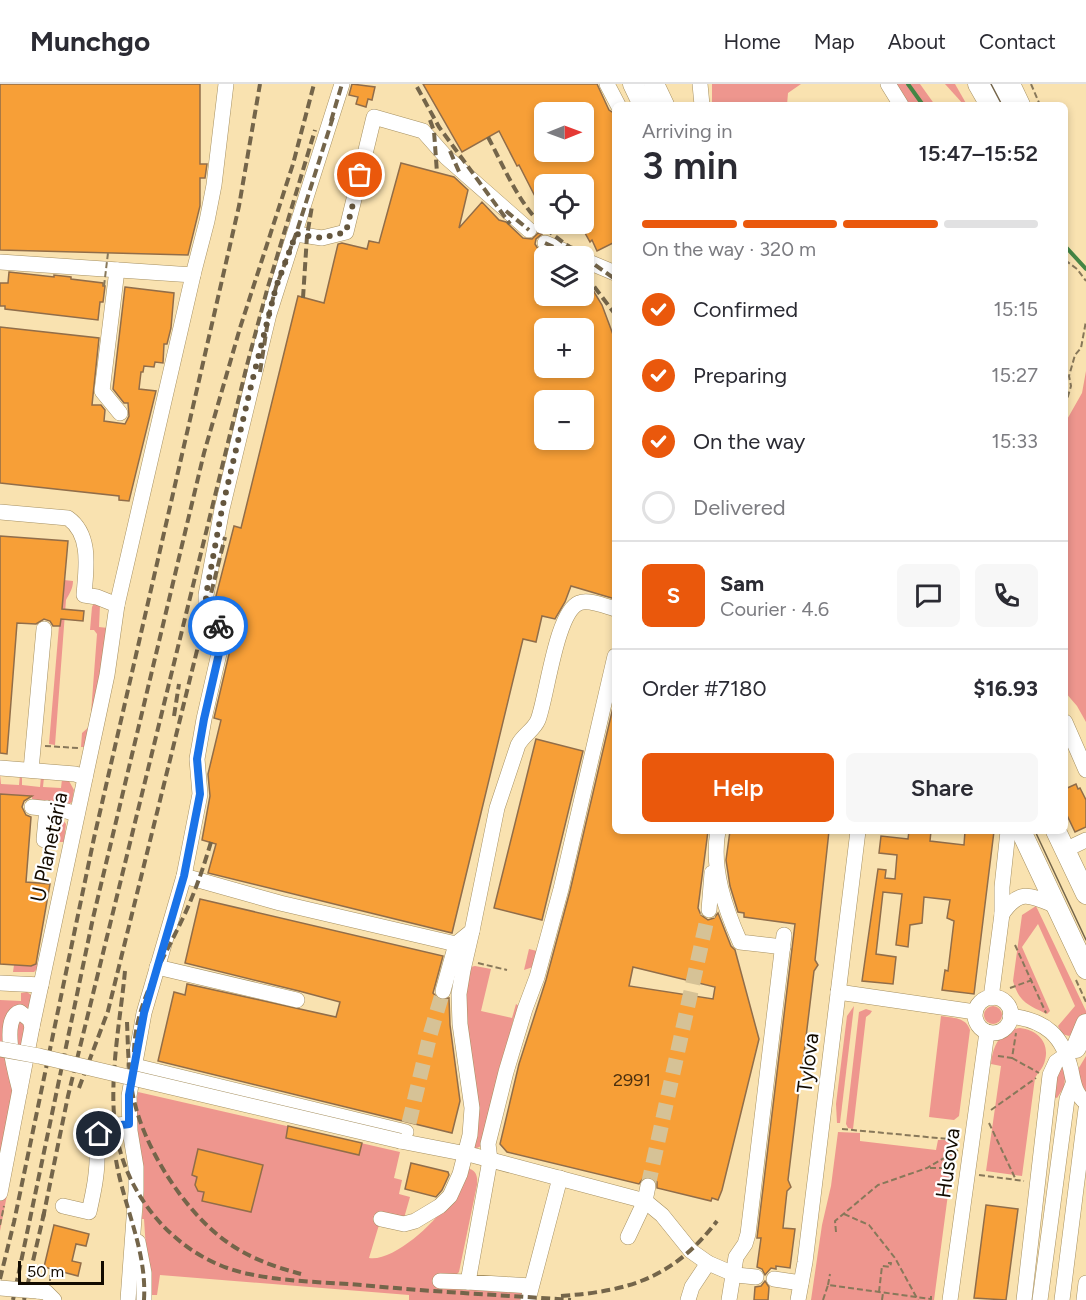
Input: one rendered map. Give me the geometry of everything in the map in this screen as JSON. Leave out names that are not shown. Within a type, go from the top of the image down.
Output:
[{"type":"main road","points":[[633,84],[642,102]]},
{"type":"main road","points":[[654,84],[663,102]]},
{"type":"main road","points":[[978,84],[988,102]]},
{"type":"main road","points":[[1010,84],[1019,102]]},
{"type":"main road","points":[[1022,834],[1086,969]]},
{"type":"main road","points":[[1057,834],[1086,894]]},
{"type":"main road","points":[[1075,946],[1086,985]]},
{"type":"main road","points":[[1076,1048],[1086,1024]]},
{"type":"street","name":"U Planetária","points":[[0,1193],[32,1027],[107,675],[117,604],[214,185],[226,84]]},
{"type":"street","points":[[128,1300],[135,1230],[136,1167],[129,1124],[129,1095],[144,1013],[184,876],[200,794],[197,759],[223,636],[220,629],[206,614],[206,595],[222,509],[269,314],[342,84]]},
{"type":"street","points":[[607,84],[616,102]]},
{"type":"street","points":[[700,84],[702,102]]},
{"type":"street","points":[[888,84],[899,102]]},
{"type":"street","points":[[995,84],[1004,102]]},
{"type":"street","points":[[296,234],[322,238],[346,232],[374,117],[423,131],[446,157],[529,230]]},
{"type":"street","points":[[545,243],[552,246]]},
{"type":"street","points":[[0,262],[193,275]]},
{"type":"street","points":[[594,264],[612,272]]},
{"type":"street","points":[[117,270],[102,391],[120,413]]},
{"type":"street","points":[[0,512],[68,518],[76,523],[83,534],[86,561],[84,595],[117,604]]},
{"type":"street","points":[[381,1219],[404,1224],[415,1221],[440,1206],[450,1196],[460,1173],[470,1135],[472,1107],[460,1024],[459,994],[497,808],[518,745],[522,737],[538,720],[552,660],[569,612],[578,603],[585,602],[612,608]]},
{"type":"street","points":[[31,770],[44,629]]},
{"type":"street","points":[[468,1282],[490,1160],[488,1144],[506,1072],[537,977],[561,889],[612,669]]},
{"type":"street","points":[[1068,729],[1086,770]]},
{"type":"street","points":[[0,768],[75,774],[85,777]]},
{"type":"street","points":[[44,840],[39,807],[77,814]]},
{"type":"street","points":[[709,910],[710,883],[718,834]]},
{"type":"street","name":"Tylova","points":[[798,1300],[858,834]]},
{"type":"street","points":[[991,998],[1002,914],[1002,888],[1008,834]]},
{"type":"street","points":[[1065,850],[1086,840]]},
{"type":"street","points":[[716,849],[724,903],[740,942],[784,941],[748,1234],[745,1244],[736,1257],[730,1299]]},
{"type":"street","points":[[184,876],[280,903],[456,944]]},
{"type":"street","points":[[1002,914],[1019,896],[1029,896],[1056,906]]},
{"type":"street","points":[[443,991],[456,944],[472,932]]},
{"type":"street","points":[[157,967],[297,1000]]},
{"type":"street","points":[[0,983],[41,985]]},
{"type":"street","points":[[838,992],[975,1012]]},
{"type":"street","points":[[991,998],[1007,1005],[1010,1016],[1009,1022],[1002,1030],[992,1033],[979,1026],[975,1012],[981,1002],[991,998]]},
{"type":"street","points":[[20,1091],[9,1064],[5,1028],[8,1018],[20,1012],[30,1020],[32,1027]]},
{"type":"street","points":[[1010,1016],[1027,1019],[1045,1027],[1076,1048]]},
{"type":"street","name":"Husova","points":[[950,1300],[987,1032]]},
{"type":"street","points":[[1040,1300],[1067,1099],[1073,1084],[1076,1048]]},
{"type":"street","points":[[1024,1300],[1050,1075],[1056,1062],[1076,1048]]},
{"type":"street","points":[[0,1049],[405,1134]]},
{"type":"street","points":[[135,1066],[405,1134],[465,1154],[560,1178],[646,1193],[691,1251],[708,1263],[732,1273],[756,1277]]},
{"type":"street","points":[[1073,1084],[1077,1095],[1086,1103]]},
{"type":"street","points":[[1062,1300],[1086,1109]]},
{"type":"street","points":[[63,1206],[89,1212],[98,1170],[97,1140],[99,1134],[109,1127],[129,1124]]},
{"type":"street","points":[[440,1281],[468,1282],[529,1293],[560,1178]]},
{"type":"street","points":[[628,1237],[646,1193]]},
{"type":"street","points":[[135,1230],[144,1273],[144,1300]]},
{"type":"street","points":[[688,1300],[692,1287],[708,1263]]},
{"type":"street","points":[[774,1279],[801,1283]]},
{"type":"street","points":[[1084,1300],[1086,1283]]},
{"type":"street","points":[[0,1288],[46,1292],[54,1300]]},
{"type":"path","points":[[1031,84],[1039,102]]},
{"type":"path","points":[[104,286],[108,253]]},
{"type":"path","points":[[1068,262],[1086,280]]},
{"type":"path","points":[[1068,396],[1071,386],[1069,376],[1074,355],[1081,348],[1086,321]]},
{"type":"path","points":[[33,754],[38,754],[40,748],[47,746],[91,750]]},
{"type":"path","points":[[1015,945],[1047,1014]]},
{"type":"path","points":[[465,960],[507,970]]},
{"type":"path","points":[[1011,988],[1032,980]]},
{"type":"path","points":[[1012,1058],[1016,1033]]},
{"type":"path","points":[[991,1110],[1041,1074],[1012,1058],[998,1056]]},
{"type":"path","points":[[989,1123],[1016,1180]]},
{"type":"path","points":[[842,1129],[959,1140]]},
{"type":"path","points":[[836,1232],[835,1221],[878,1185],[927,1168],[958,1150]]},
{"type":"path","points":[[927,1168],[948,1168],[955,1172],[1026,1182]]},
{"type":"path","points":[[844,1214],[869,1225],[898,1264],[917,1299]]},
{"type":"path","points":[[882,1300],[882,1266],[890,1267],[890,1263],[898,1264]]},
{"type":"path","points":[[50,1280],[50,1274],[58,1274]]},
{"type":"path","points":[[823,1300],[830,1275]]},
{"type":"path","points":[[828,1285],[935,1300]]},
{"type":"shaded area","points":[[712,84],[801,84],[788,93],[787,102],[712,102]]},
{"type":"shaded area","points":[[895,84],[920,84],[933,102],[906,102]]},
{"type":"shaded area","points":[[945,84],[955,84],[965,102],[961,102]]},
{"type":"shaded area","points":[[1086,371],[1086,722],[1068,696],[1068,418],[1082,393]]},
{"type":"shaded area","points":[[64,580],[73,581],[72,589],[66,600],[55,745],[49,744]]},
{"type":"shaded area","points":[[94,603],[100,605],[99,627],[108,628],[100,682],[86,747],[81,747],[82,733],[90,726],[97,634],[94,630],[90,630]]},
{"type":"shaded area","points":[[0,774],[1,784],[19,785],[20,775],[22,785],[40,787],[41,777],[44,777],[43,787],[61,788],[62,779],[69,781],[74,790],[72,802],[69,804],[32,801],[32,796],[0,794]]},
{"type":"shaded area","points":[[59,815],[66,824],[64,842],[58,842],[59,819],[53,816]]},
{"type":"shaded area","points":[[1036,906],[1086,1011],[1086,1022],[1069,1036],[1062,1034],[1058,1026],[1075,1006],[1038,924],[1022,947],[1050,1011],[1047,1014],[1025,1002],[1018,994],[1013,981],[1022,915]]},
{"type":"shaded area","points":[[529,949],[537,951],[533,967],[524,970]]},
{"type":"shaded area","points":[[37,963],[37,969],[34,972],[13,972],[14,965],[31,966]]},
{"type":"shaded area","points":[[470,967],[491,969],[481,1011],[512,1018],[516,1004],[519,1006],[517,1016],[514,1017],[484,1141],[481,1146],[473,1150],[464,1012]]},
{"type":"shaded area","points":[[27,992],[44,1005],[0,1231],[0,1000],[21,1001],[21,993]]},
{"type":"shaded area","points":[[854,1006],[840,1123],[837,1123],[836,1104],[847,1016]]},
{"type":"shaded area","points":[[989,1006],[997,1006],[1002,1011],[1000,1022],[989,1024],[984,1019],[984,1011]]},
{"type":"shaded area","points":[[866,1009],[872,1011],[866,1017],[853,1129],[848,1128],[846,1124],[859,1012]]},
{"type":"shaded area","points":[[941,1016],[962,1020],[970,1030],[959,1116],[954,1120],[929,1117]]},
{"type":"shaded area","points":[[1020,1028],[1027,1029],[1038,1036],[1046,1052],[1043,1066],[1035,1078],[1022,1176],[986,1171],[1001,1066],[991,1064],[992,1057],[999,1040],[1007,1032]]},
{"type":"shaded area","points":[[1086,1056],[1086,1093],[1079,1086],[1077,1071]]},
{"type":"shaded area","points":[[1062,1067],[1066,1070],[1064,1087],[1057,1098],[1054,1097],[1058,1068]]},
{"type":"shaded area","points":[[138,1092],[400,1152],[394,1178],[402,1180],[399,1194],[410,1197],[404,1218],[382,1215],[369,1258],[389,1254],[422,1232],[445,1206],[466,1168],[474,1171],[477,1176],[477,1185],[457,1274],[522,1290],[524,1300],[409,1300],[409,1295],[160,1275],[157,1295],[149,1295],[144,1219],[142,1219],[144,1178],[136,1122]]},
{"type":"shaded area","points":[[838,1132],[860,1133],[860,1141],[936,1150],[938,1140],[950,1140],[953,1143],[934,1300],[811,1300]]},
{"type":"building","points":[[0,84],[200,84],[200,164],[207,164],[205,178],[200,178],[200,206],[188,255],[0,250]]},
{"type":"building","points":[[352,84],[375,87],[372,100],[368,99],[366,107],[356,104],[358,97],[349,95]]},
{"type":"building","points":[[423,84],[597,84],[612,112],[612,244],[597,251],[592,240],[590,242],[586,234],[594,234],[594,174],[534,174],[534,194],[519,165],[517,166],[499,131],[462,152]]},
{"type":"building","points":[[401,163],[454,177],[468,190],[459,228],[482,202],[499,220],[506,222],[523,238],[532,239],[537,234],[542,234],[536,239],[536,246],[534,246],[534,306],[594,306],[594,292],[602,305],[612,332],[612,598],[571,586],[555,619],[542,616],[536,642],[523,639],[452,933],[208,873],[216,844],[202,840],[210,796],[208,774],[221,720],[214,718],[238,616],[216,610],[216,596],[234,526],[241,528],[298,296],[324,303],[338,244],[367,249],[369,241],[379,243]]},
{"type":"building","points":[[9,272],[54,277],[54,275],[103,283],[105,286],[103,302],[100,302],[98,320],[5,309],[5,306],[0,306],[0,283],[8,283]]},
{"type":"building","points":[[125,287],[174,293],[171,328],[167,344],[164,344],[163,363],[155,362],[154,367],[144,366],[141,372],[139,389],[156,391],[129,501],[119,500],[119,496],[0,483],[0,327],[99,338],[92,405],[101,405],[105,410],[104,421],[125,424],[129,416],[128,403],[124,403],[113,389]]},
{"type":"building","points":[[0,536],[68,541],[62,609],[84,611],[83,621],[61,619],[60,626],[53,626],[50,621],[44,619],[36,624],[17,623],[7,754],[0,753]]},
{"type":"building","points":[[612,712],[612,834],[708,834],[698,908],[701,915],[708,920],[714,918],[718,913],[731,946],[735,950],[759,1039],[718,1200],[712,1198],[711,1201],[657,1188],[657,1182],[650,1177],[644,1177],[639,1184],[507,1152],[500,1144],[519,1064],[546,980],[570,891]],"holes":[[[633,967],[715,987],[713,999],[629,986]]]},
{"type":"building","points":[[536,739],[583,751],[542,920],[494,908]]},
{"type":"building","points":[[1076,784],[1086,800],[1086,827],[1075,832],[1068,817],[1068,788]]},
{"type":"building","points":[[0,794],[32,796],[24,801],[22,807],[26,815],[31,817],[26,882],[50,884],[36,964],[31,966],[0,964]]},
{"type":"building","points":[[730,834],[829,834],[815,960],[818,965],[814,971],[802,1070],[805,1077],[800,1081],[788,1180],[791,1187],[787,1191],[783,1228],[795,1229],[790,1268],[776,1266],[776,1269],[771,1268],[765,1275],[762,1269],[757,1267],[761,1238],[757,1238],[795,924],[744,917],[744,913],[738,912],[730,886],[726,860]]},
{"type":"building","points":[[909,834],[931,834],[930,841],[964,845],[965,834],[994,834],[974,994],[942,990],[945,970],[948,971],[954,921],[947,918],[950,900],[924,897],[922,923],[910,925],[908,947],[896,945],[902,894],[883,892],[876,954],[896,957],[893,984],[862,981],[878,869],[886,870],[885,878],[895,879],[897,855],[879,853],[881,836],[908,839]]},
{"type":"building","points":[[200,899],[443,956],[433,993],[440,1000],[449,998],[450,1025],[460,1101],[452,1133],[158,1061],[174,992],[185,995],[187,984],[336,1017],[340,1002],[185,963]]},
{"type":"building","points":[[288,1126],[362,1143],[359,1155],[286,1138]]},
{"type":"building","points":[[198,1149],[263,1165],[251,1212],[202,1201],[204,1192],[198,1191],[195,1185],[197,1177],[192,1175]]},
{"type":"building","points":[[411,1163],[448,1172],[449,1175],[442,1190],[436,1197],[405,1189]]},
{"type":"building","points":[[986,1205],[1018,1209],[1006,1300],[974,1298]]},
{"type":"building","points":[[54,1225],[89,1234],[86,1246],[76,1244],[72,1261],[81,1263],[78,1276],[44,1267]]},
{"type":"building","points":[[765,1281],[769,1287],[768,1300],[754,1300],[755,1287],[761,1286]]},
{"type":"waterway","points":[[908,84],[921,102]]},
{"type":"waterway","points":[[1068,249],[1086,269]]},
{"type":"tunnel","points":[[648,1186],[709,910]]},
{"type":"tunnel","points":[[409,1123],[443,991]]},
{"type":"tram line","points":[[991,84],[1000,102]]},
{"type":"tram line","points":[[1036,834],[1086,940]]},
{"type":"railway","points":[[0,1279],[14,1222],[94,838],[239,206],[260,84]]},
{"type":"railway","points":[[13,1300],[93,918],[204,453],[240,328],[293,164],[314,84]]},
{"type":"railway","points":[[331,121],[342,84]]},
{"type":"railway","points":[[417,87],[439,127],[510,224]]},
{"type":"railway","points":[[260,372],[269,314],[276,287],[296,234],[334,114]]},
{"type":"railway","points":[[430,120],[434,131],[437,173]]},
{"type":"railway","points":[[43,1218],[68,1096],[247,365],[315,130]]},
{"type":"railway","points":[[488,137],[512,184],[533,216],[568,246]]},
{"type":"railway","points":[[450,151],[460,174]]},
{"type":"railway","points":[[303,298],[307,236],[312,206]]},
{"type":"railway","points":[[506,211],[529,230]]},
{"type":"railway","points":[[545,243],[552,246]]},
{"type":"railway","points":[[594,264],[612,277]]},
{"type":"railway","points":[[594,286],[612,310]]},
{"type":"railway","points":[[79,1088],[108,1011],[225,537]]},
{"type":"railway","points":[[174,716],[179,684]]},
{"type":"railway","points":[[134,1052],[144,1000],[182,920],[211,842]]},
{"type":"railway","points":[[125,971],[114,1076],[114,1118],[117,1138],[124,1162],[147,1207],[182,1243],[202,1257],[225,1267],[263,1277],[571,1300]]},
{"type":"railway","points":[[127,1022],[130,1073],[137,1110],[144,1131],[166,1174],[195,1212],[211,1229],[235,1248],[263,1261],[301,1274]]},
{"type":"railway","points":[[116,1160],[139,1246],[144,1300]]},
{"type":"railway","points":[[24,1300],[45,1209]]},
{"type":"railway","points":[[561,1296],[608,1290],[648,1278],[684,1256],[717,1221]]},
{"type":"way so far","points":[[218,626],[206,614],[206,595],[222,509],[276,287],[296,234],[322,238],[346,232],[360,175]]},
{"type":"route","points":[[99,1134],[109,1127],[129,1124],[129,1095],[144,1013],[153,978],[177,907],[200,794],[197,759],[223,636],[218,626]]}]
